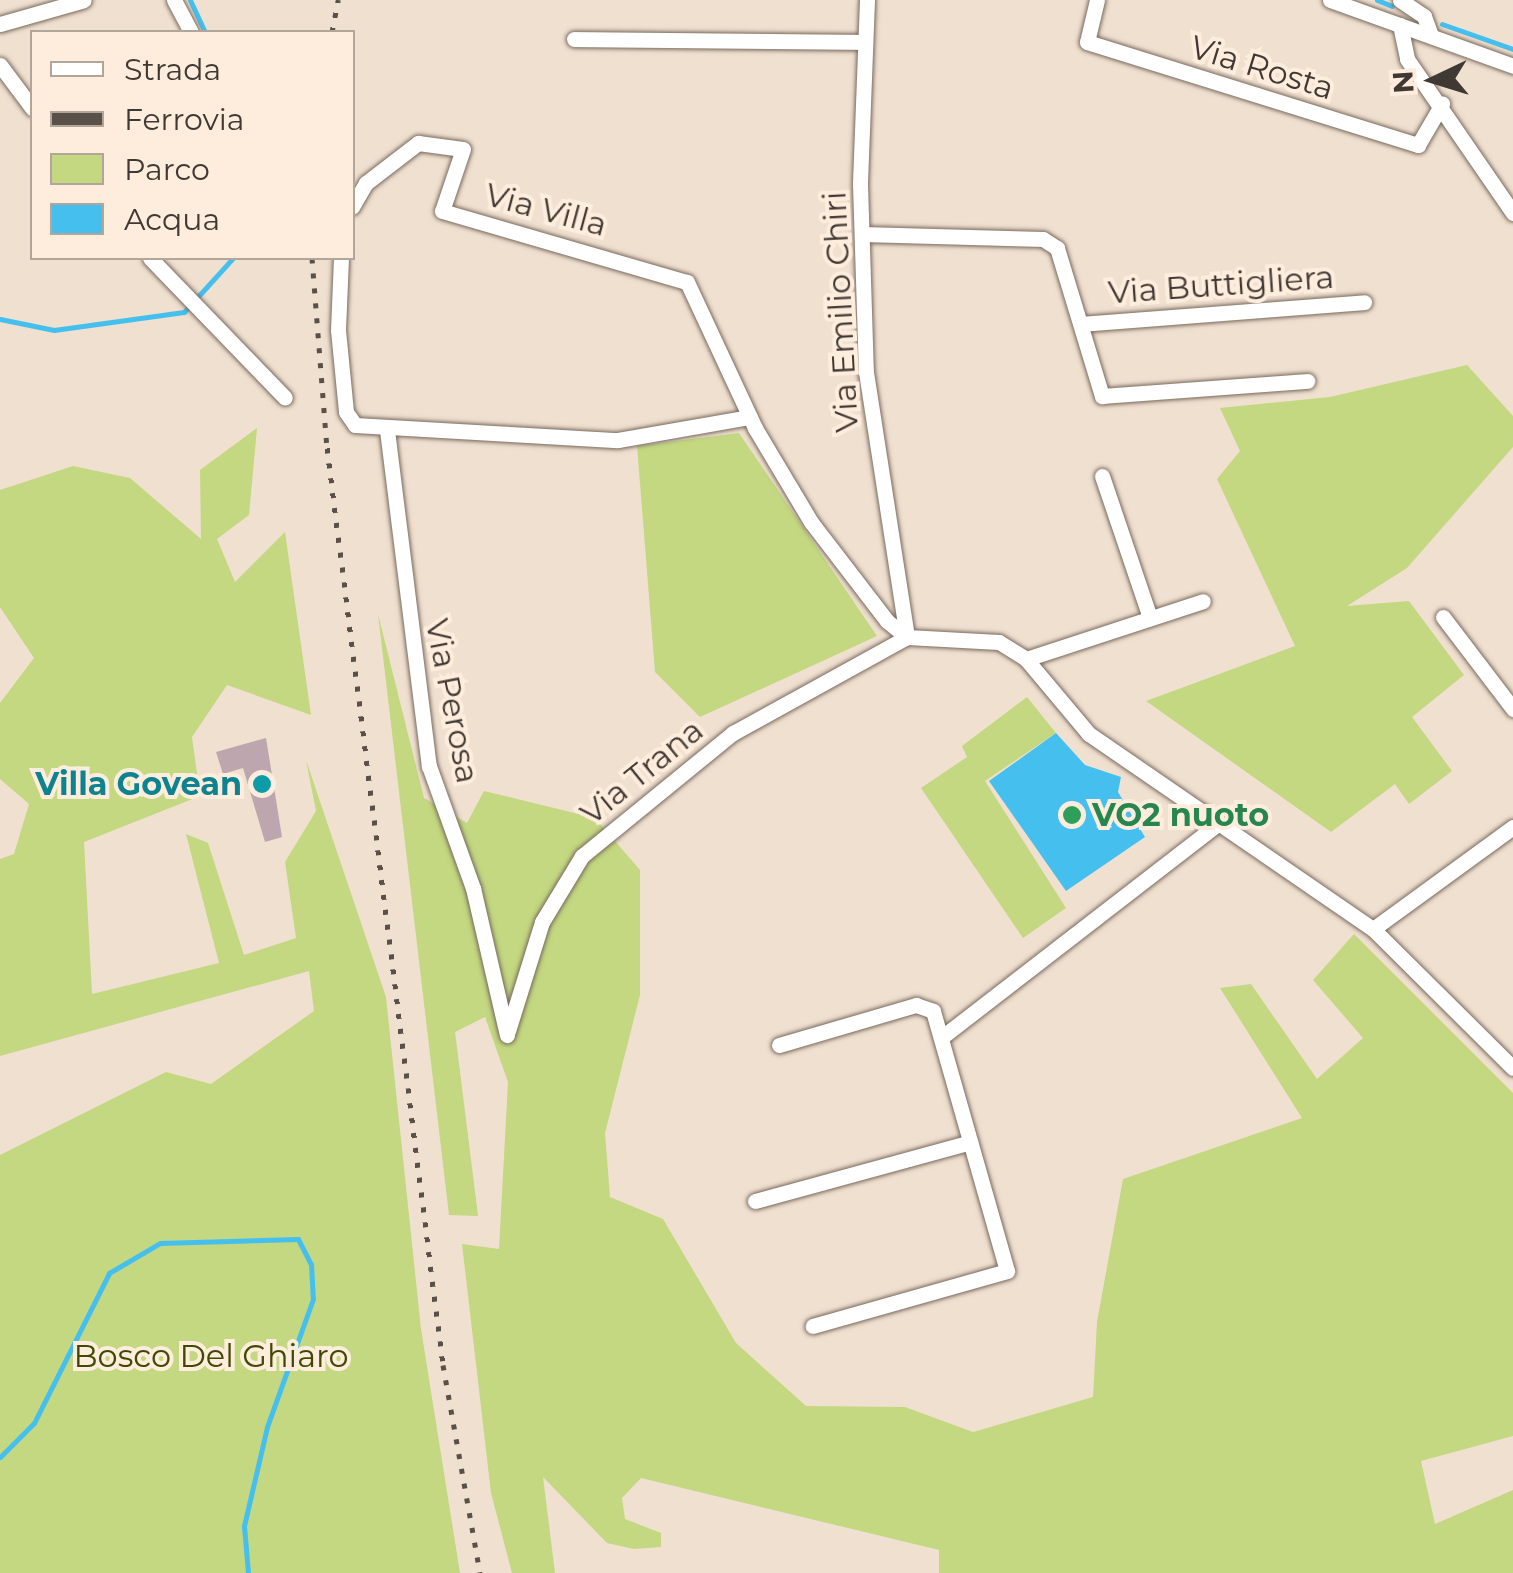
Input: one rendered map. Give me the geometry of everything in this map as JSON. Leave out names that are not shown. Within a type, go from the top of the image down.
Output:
[{"type":"street","points":[[0,24],[84,0]]},
{"type":"street","points":[[174,0],[190,30]]},
{"type":"street","name":"Via Emilio Chiri","points":[[868,0],[862,234],[866,372],[907,637]]},
{"type":"street","name":"Via Rosta","points":[[1097,0],[1087,42],[1400,139],[1418,144],[1442,104]]},
{"type":"street","points":[[1330,0],[1513,66]]},
{"type":"street","points":[[1400,0],[1424,16],[1431,36]]},
{"type":"street","points":[[1400,25],[1407,59],[1442,104],[1513,213]]},
{"type":"street","points":[[574,39],[864,42]]},
{"type":"street","points":[[0,65],[30,105]]},
{"type":"street","name":"Via Villa","points":[[355,202],[366,183],[418,142],[463,150],[442,212],[687,282],[750,417]]},
{"type":"street","name":"Via Buttigliera","points":[[862,234],[1043,239],[1057,248],[1102,396],[1306,381]]},
{"type":"street","points":[[152,260],[285,398]]},
{"type":"street","points":[[341,260],[346,412],[355,425],[387,430],[618,440],[750,417],[811,522],[907,637],[999,642],[1026,659],[1090,734],[1373,929],[1513,1068]]},
{"type":"street","name":"Via Buttigliera","points":[[1082,324],[1364,302]]},
{"type":"street","name":"Via Perosa","points":[[387,430],[429,766],[472,888],[507,1035]]},
{"type":"street","points":[[1102,476],[1150,618]]},
{"type":"street","points":[[1026,659],[1203,600]]},
{"type":"street","points":[[1443,617],[1513,709]]},
{"type":"street","name":"Via Trana","points":[[507,1035],[542,922],[582,856],[733,733],[907,637]]},
{"type":"street","points":[[942,1037],[1219,823]]},
{"type":"street","points":[[1373,929],[1513,826]]},
{"type":"street","points":[[779,1045],[916,1004],[934,1011],[1007,1271],[814,1326]]},
{"type":"street","points":[[755,1201],[970,1142]]},
{"type":"green space","points":[[1467,365],[1513,416],[1513,447],[1407,568],[1347,606],[1409,601],[1464,675],[1412,717],[1452,771],[1409,804],[1395,784],[1331,832],[1146,701],[1295,646],[1217,479],[1240,451],[1220,408],[1330,397]]},
{"type":"green space","name":"Bosco Del Ghiaro","points":[[257,428],[249,515],[217,539],[235,582],[285,532],[311,715],[227,685],[192,737],[200,796],[84,842],[92,994],[219,963],[186,834],[208,843],[244,955],[296,938],[285,862],[316,811],[306,760],[386,997],[421,1329],[460,1573],[0,1573],[0,1155],[166,1072],[211,1084],[314,1011],[309,971],[0,1056],[0,859],[14,854],[29,804],[0,779],[0,703],[34,658],[0,607],[0,490],[73,466],[130,478],[201,539],[200,470]]},
{"type":"green space","points":[[739,433],[877,636],[700,717],[655,672],[637,446]]},
{"type":"green space","points":[[378,614],[424,798],[467,823],[484,791],[595,818],[640,870],[640,995],[605,1133],[610,1197],[663,1219],[736,1343],[806,1406],[905,1407],[973,1432],[1093,1397],[1097,1322],[1123,1179],[1302,1118],[1220,988],[1251,984],[1317,1079],[1363,1038],[1313,980],[1354,934],[1513,1093],[1513,1436],[1421,1461],[1435,1524],[1513,1490],[1513,1573],[939,1573],[939,1550],[641,1478],[622,1498],[625,1519],[661,1533],[661,1547],[634,1549],[607,1543],[543,1477],[555,1573],[512,1573],[491,1493],[462,1244],[499,1249],[508,1082],[485,1017],[455,1032],[478,1216],[449,1215]]},
{"type":"green space","points":[[1027,697],[1056,733],[985,781],[1066,908],[1023,938],[921,788],[967,757],[962,746]]},
{"type":"water","name":"VO2 nuoto","points":[[1056,733],[1085,765],[1121,777],[1118,792],[1145,837],[1066,891],[989,781]]},
{"type":"building","name":"Villa Govean","points":[[266,738],[282,837],[265,842],[243,768],[223,774],[216,752]]},
{"type":"waterway","points":[[190,0],[204,30]]},
{"type":"waterway","points":[[1377,0],[1392,6]]},
{"type":"waterway","points":[[1442,24],[1513,49]]},
{"type":"waterway","points":[[0,319],[54,330],[184,312],[231,260]]},
{"type":"waterway","points":[[0,1457],[34,1423],[109,1273],[160,1243],[298,1239],[311,1264],[313,1299],[267,1427],[244,1526],[248,1573]]},
{"type":"railway","points":[[332,30],[338,0]]},
{"type":"railway","points":[[312,260],[327,448],[443,1365],[480,1573]]},
{"type":"place","name":"Villa Govean","points":[[262,784]]},
{"type":"place","name":"VO2 nuoto","points":[[1072,815]]}]
